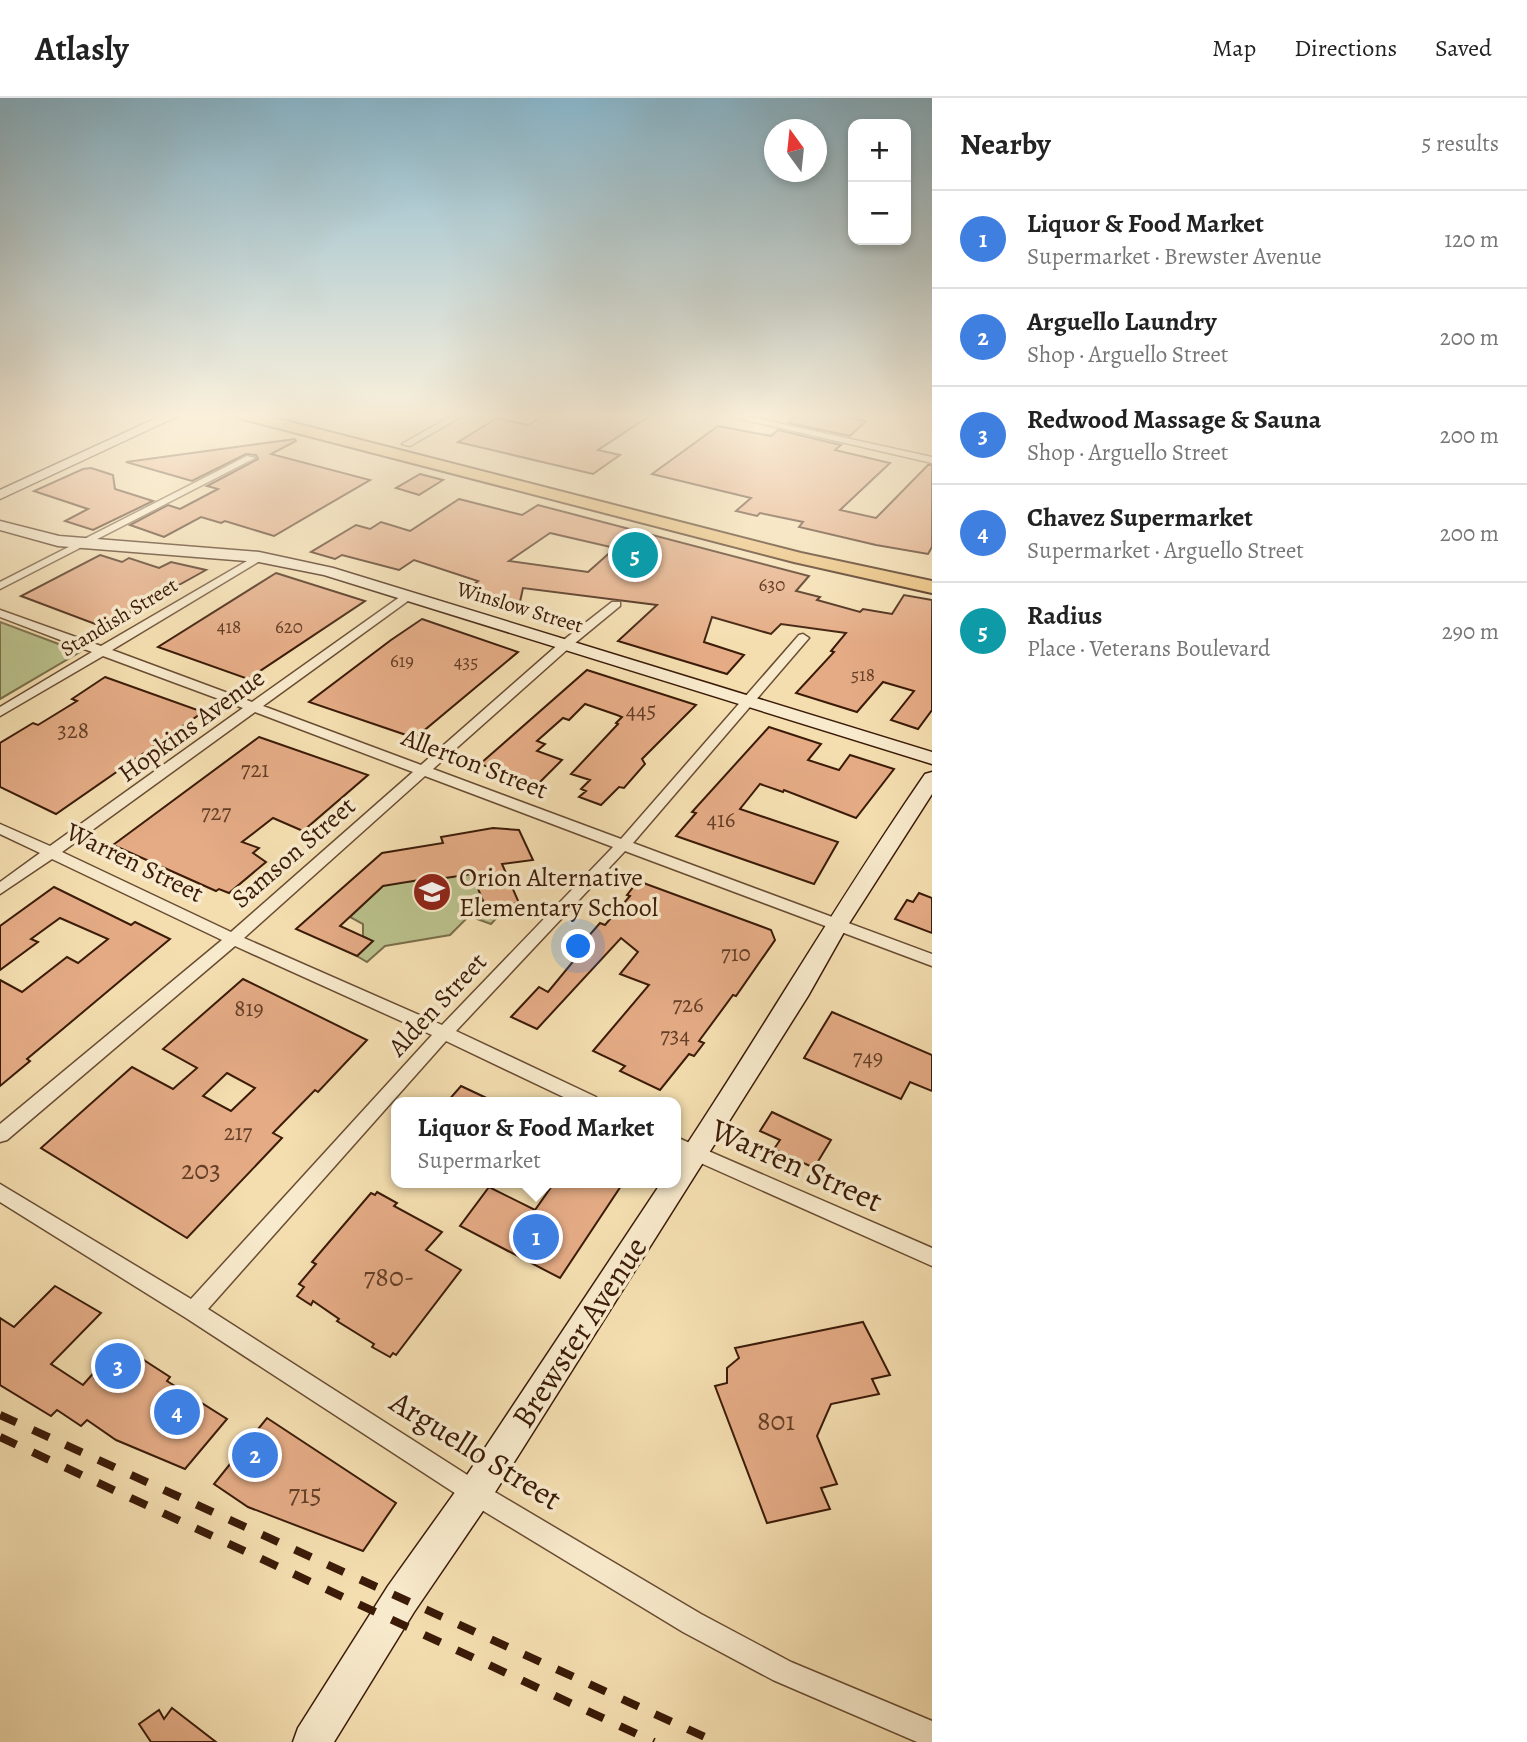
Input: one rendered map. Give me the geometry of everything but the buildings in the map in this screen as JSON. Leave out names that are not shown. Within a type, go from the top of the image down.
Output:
[{"type":"main road","points":[[541,492],[800,558],[932,587]]},
{"type":"main road","points":[[591,492],[932,572]]},
{"type":"main road","points":[[550,494],[618,506],[650,507]]},
{"type":"street","points":[[0,586],[185,492]]},
{"type":"street","name":"Winslow Street","points":[[0,511],[78,533],[87,542]]},
{"type":"street","name":"Winslow Street","points":[[0,525],[58,541],[259,557],[327,571],[932,758]]},
{"type":"street","name":"Standish Street","points":[[0,712],[259,557]]},
{"type":"street","name":"Hopkins Avenue","points":[[0,889],[408,596]]},
{"type":"street","name":"Samson Street","points":[[0,1135],[233,940],[565,645],[616,604]]},
{"type":"street","name":"Allerton Street","points":[[0,613],[932,960]]},
{"type":"street","name":"Alden Street","points":[[193,1311],[444,1033],[623,845],[803,638]]},
{"type":"street","name":"Brewster Avenue","points":[[686,1148],[799,990],[837,924],[932,778]]},
{"type":"street","name":"Warren Street","points":[[0,828],[233,940],[444,1033],[579,1097]]},
{"type":"street","name":"Warren Street","points":[[686,1148],[932,1257]]},
{"type":"street","name":"Brewster Avenue","points":[[312,1742],[401,1599],[475,1493],[662,1188]]},
{"type":"street","name":"Arguello Street","points":[[0,1192],[193,1311],[475,1493],[692,1623],[782,1671],[932,1735]]},
{"type":"green space","points":[[0,622],[80,652],[0,699]]},
{"type":"green space","points":[[470,869],[486,908],[509,904],[491,924],[469,916],[450,935],[385,946],[367,962],[357,956],[372,941],[363,936],[363,924],[350,917],[385,884],[453,877]]},
{"type":"railway","points":[[0,1415],[716,1742]]},
{"type":"railway","points":[[0,1437],[654,1742]]},
{"type":"place","name":"Radius","points":[[635,555]]},
{"type":"place","name":"Orion Alternative Elementary School","points":[[432,892]]},
{"type":"place","name":"Liquor & Food Market","points":[[536,1237]]},
{"type":"place","name":"Redwood Massage & Sauna","points":[[118,1366]]},
{"type":"place","name":"Chavez Supermarket","points":[[177,1412]]},
{"type":"place","name":"Arguello Laundry","points":[[255,1455]]}]
